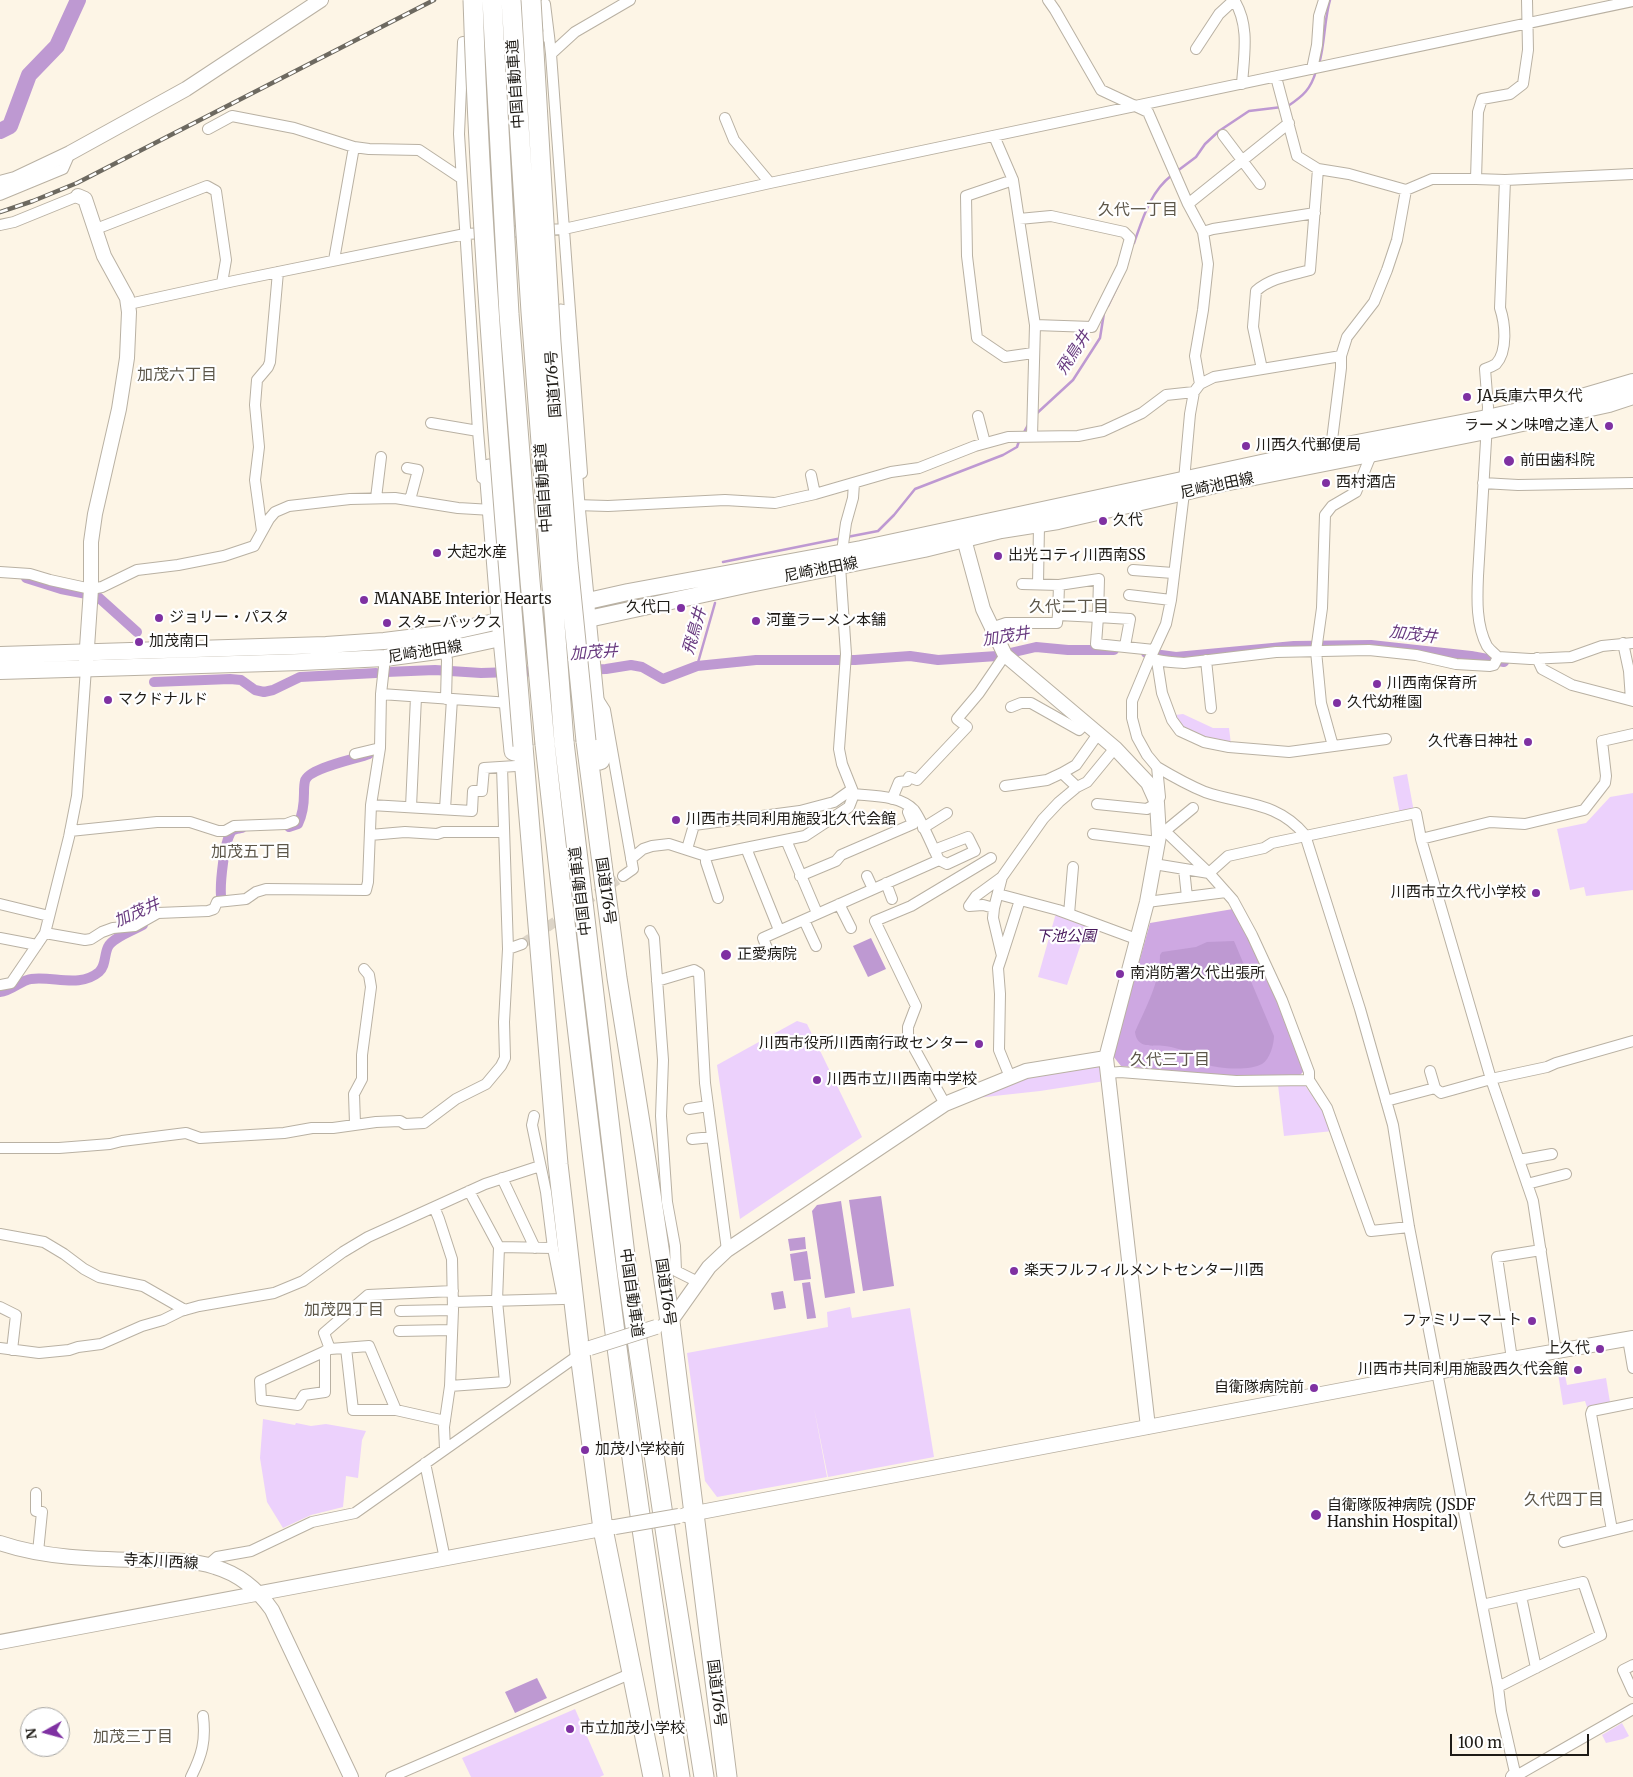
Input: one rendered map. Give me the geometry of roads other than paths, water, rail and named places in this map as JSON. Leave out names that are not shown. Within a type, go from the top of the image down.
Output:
[{"type":"highway","name":"中国自動車道","points":[[492,0],[509,314],[545,744],[607,1274],[654,1616],[680,1777]]},
{"type":"highway","name":"中国自動車道","points":[[512,0],[530,293],[564,742],[627,1272],[704,1777]]},
{"type":"highway","points":[[536,1],[546,105],[575,505],[584,602],[606,815],[627,965],[645,1154]]},
{"type":"highway","name":"国道176号","points":[[536,1],[551,342],[568,563],[586,741],[617,978],[645,1154],[663,1324],[687,1514],[727,1777]]},
{"type":"highway","points":[[473,8],[471,187],[489,469],[510,703],[509,767],[534,981],[549,1165],[568,1298],[585,1351],[609,1528],[632,1673],[653,1777]]},
{"type":"highway","points":[[473,8],[492,354],[523,746],[549,1165]]},
{"type":"main road","name":"尼崎池田線","points":[[0,671],[86,660],[384,641],[586,620],[841,559],[964,532],[1184,486],[1224,483],[1371,455],[1486,425],[1633,382]]},
{"type":"main road","name":"尼崎池田線","points":[[964,532],[1039,525],[1331,448],[1486,425],[1609,404],[1633,396]]},
{"type":"main road","name":"尼崎池田線","points":[[0,655],[86,660],[302,662],[386,658],[444,650],[502,628],[584,602],[628,592],[841,559]]},
{"type":"street","points":[[0,184],[15,179],[70,153],[186,89],[321,0]]},
{"type":"street","points":[[551,54],[575,32],[630,0]]},
{"type":"street","points":[[1048,0],[1101,90],[1148,112],[1188,204],[1203,232],[1208,264],[1195,356],[1197,388],[1190,414],[1171,600],[1166,624],[1154,656],[1132,701],[1132,718],[1137,737],[1147,755],[1157,767],[1177,779],[1206,792],[1262,806],[1281,813],[1296,824],[1305,835],[1393,1125],[1409,1227],[1515,1777],[1633,1709]]},
{"type":"street","points":[[1196,49],[1219,14],[1234,0],[1239,7],[1246,32],[1242,84]]},
{"type":"street","points":[[1312,69],[1317,45],[1319,16],[1324,0]]},
{"type":"street","points":[[1476,179],[1478,112],[1482,99],[1510,94],[1523,84],[1528,50],[1527,0]]},
{"type":"street","points":[[536,1],[549,36],[551,54],[584,497],[575,505]]},
{"type":"street","points":[[128,304],[465,234],[564,229],[770,183],[1633,1]]},
{"type":"street","points":[[0,572],[30,574],[91,589],[102,587],[137,570],[178,565],[224,556],[254,546],[269,519],[282,508],[336,500],[376,498],[410,500],[450,507],[492,510],[482,477],[461,178],[459,134],[463,42],[549,36]]},
{"type":"street","points":[[1276,76],[1297,156],[1318,169],[1349,174],[1406,190],[1432,179],[1505,180],[1633,174]]},
{"type":"street","points":[[208,129],[232,116],[294,128],[354,147],[419,150],[461,178]]},
{"type":"street","points":[[725,118],[734,140],[770,183]]},
{"type":"street","points":[[1188,204],[1289,123]]},
{"type":"street","points":[[1223,135],[1260,184]]},
{"type":"street","points":[[994,136],[1013,180],[1035,325],[1032,436]]},
{"type":"street","points":[[334,260],[354,147]]},
{"type":"street","points":[[0,195],[63,169],[70,153]]},
{"type":"street","points":[[1262,369],[1253,327],[1256,291],[1261,286],[1279,278],[1310,270],[1318,169]]},
{"type":"street","points":[[1013,180],[966,196],[967,256],[977,338],[1005,357],[1033,353]]},
{"type":"street","points":[[1505,180],[1500,308],[1503,349],[1496,364],[1485,369],[1488,407],[1477,603],[1480,624],[1488,647],[1498,657],[1571,657],[1602,646],[1628,643],[1632,701],[1572,685],[1542,669],[1537,658]]},
{"type":"street","points":[[96,229],[207,186],[216,191],[226,260],[222,283]]},
{"type":"street","points":[[1331,448],[1340,356],[1347,337],[1374,302],[1397,240],[1406,190]]},
{"type":"street","points":[[0,225],[14,222],[78,196],[85,199],[104,256],[127,298],[128,304],[126,358],[120,409],[95,514],[91,542],[91,589],[77,796],[45,933],[11,983],[0,985]]},
{"type":"street","points":[[1203,232],[1222,227],[1315,213]]},
{"type":"street","points":[[1019,219],[1051,216],[1124,232],[1130,238],[1122,267],[1092,328],[1035,325]]},
{"type":"street","points":[[262,531],[255,480],[259,447],[255,405],[257,380],[270,362],[278,272]]},
{"type":"street","points":[[575,505],[608,506],[725,500],[775,503],[891,472],[919,468],[985,443],[1008,437],[1078,436],[1103,431],[1142,413],[1166,395],[1197,388],[1214,377],[1340,356]]},
{"type":"street","points":[[978,416],[985,443]]},
{"type":"street","points":[[431,423],[478,431]]},
{"type":"street","points":[[1334,746],[1321,703],[1316,651],[1322,608],[1325,515],[1332,506],[1356,492],[1371,455]]},
{"type":"street","points":[[376,498],[381,457]]},
{"type":"street","points":[[407,468],[418,470],[410,500]]},
{"type":"street","points":[[811,475],[814,494]]},
{"type":"street","points":[[631,859],[643,849],[652,846],[669,844],[706,856],[805,836],[849,807],[852,792],[839,749],[846,654],[841,559],[854,483]]},
{"type":"street","points":[[1483,483],[1518,485],[1633,483]]},
{"type":"street","points":[[1038,584],[1039,525]]},
{"type":"street","points":[[964,532],[983,609],[1005,655],[1115,748],[1148,783],[1157,803],[1160,836],[1147,902],[1106,1058],[1148,1427]]},
{"type":"street","points":[[1133,570],[1173,573]]},
{"type":"street","points":[[1022,584],[1059,585],[1099,579],[1096,644],[1125,646],[1154,656],[1184,663],[1276,652],[1316,651],[1369,650],[1416,655],[1456,664],[1490,666],[1494,665],[1498,657]]},
{"type":"street","points":[[991,628],[1006,623],[1058,623],[1059,585]]},
{"type":"street","points":[[1129,595],[1171,600]]},
{"type":"street","points":[[1058,615],[1130,620],[1125,646]]},
{"type":"street","points":[[444,650],[447,660],[449,699],[445,809]]},
{"type":"street","points":[[892,799],[899,782],[907,781],[909,777],[917,780],[967,727],[957,719],[979,693],[1005,655]]},
{"type":"street","points":[[1154,656],[1162,693],[1172,720],[1180,731],[1204,742],[1229,747],[1289,752],[1386,738]]},
{"type":"street","points":[[45,933],[85,940],[91,939],[113,928],[135,926],[158,913],[208,911],[214,909],[217,902],[246,899],[256,892],[266,889],[366,890],[368,882],[371,805],[380,748],[381,694],[386,658]]},
{"type":"street","points":[[1206,660],[1211,708]]},
{"type":"street","points":[[593,692],[605,710],[633,869],[623,876]]},
{"type":"street","points":[[381,694],[510,703]]},
{"type":"street","points":[[411,807],[416,697]]},
{"type":"street","points":[[1011,707],[1021,702],[1032,703],[1079,730],[1085,724]]},
{"type":"street","points":[[1005,786],[1047,780],[1062,773],[1076,765],[1098,734]]},
{"type":"street","points":[[1421,839],[1490,822],[1525,824],[1584,810],[1605,783],[1602,741],[1633,734]]},
{"type":"street","points":[[355,754],[380,748]]},
{"type":"street","points":[[994,908],[983,904],[969,906],[976,896],[1002,877],[1043,820],[1059,802],[1077,787],[1087,782],[1115,748]]},
{"type":"street","points":[[0,1148],[59,1148],[110,1144],[122,1140],[186,1133],[200,1138],[312,1128],[333,1128],[355,1124],[424,1123],[456,1099],[486,1084],[502,1066],[505,1058],[504,986],[508,949],[503,832],[509,767],[484,768],[482,791],[472,791],[472,811],[371,805]]},
{"type":"street","points":[[1097,804],[1147,809],[1157,803],[1160,796],[1157,767]]},
{"type":"street","points":[[1062,773],[1077,787]]},
{"type":"street","points":[[687,849],[694,825],[800,811],[834,802],[852,792],[892,799],[914,811],[937,855],[886,883],[759,940],[770,956]]},
{"type":"street","points":[[800,876],[836,861],[841,854],[913,824],[906,808],[907,806]]},
{"type":"street","points":[[1160,836],[1194,808]]},
{"type":"street","points":[[923,828],[947,813]]},
{"type":"street","points":[[1209,873],[1228,856],[1264,848],[1272,843],[1416,813],[1421,839],[1492,1079],[1534,1201],[1556,1352]]},
{"type":"street","points":[[70,832],[157,822],[190,822],[218,831],[234,826],[286,824],[294,820]]},
{"type":"street","points":[[370,835],[405,832],[437,834],[443,832],[503,832]]},
{"type":"street","points":[[1093,834],[1160,836],[1209,873],[1233,900],[1252,935],[1282,1000],[1309,1072],[1309,1080],[1327,1108],[1371,1231],[1409,1227]]},
{"type":"street","points":[[786,840],[817,913]]},
{"type":"street","points":[[746,848],[759,875],[779,930]]},
{"type":"street","points":[[706,856],[706,862],[718,898]]},
{"type":"street","points":[[945,1104],[908,1037],[908,1027],[916,1006],[875,921],[912,906],[990,858]]},
{"type":"street","points":[[1154,864],[1209,873]]},
{"type":"street","points":[[1069,914],[1073,867]]},
{"type":"street","points":[[1184,869],[1187,897]]},
{"type":"street","points":[[867,876],[873,889]]},
{"type":"street","points":[[1002,877],[993,918],[1002,956]]},
{"type":"street","points":[[886,883],[892,898]]},
{"type":"street","points":[[1147,902],[1226,892]]},
{"type":"street","points":[[998,894],[1069,914],[1138,940]]},
{"type":"street","points":[[1010,1077],[1000,1050],[998,968],[1020,900]]},
{"type":"street","points":[[0,904],[49,916]]},
{"type":"street","points":[[839,904],[851,928]]},
{"type":"street","points":[[804,920],[816,946]]},
{"type":"street","points":[[650,931],[654,938],[663,1060],[661,1116],[667,1202],[675,1246],[676,1271],[698,1282]]},
{"type":"street","points":[[0,938],[37,945]]},
{"type":"street","points":[[508,949],[522,944]]},
{"type":"street","points":[[355,1124],[354,1094],[362,1079],[362,1055],[371,987],[369,975],[364,969]]},
{"type":"street","points":[[657,981],[694,970],[699,972],[705,1083],[727,1250]]},
{"type":"street","points":[[1430,1071],[1435,1088],[1441,1093],[1492,1079],[1547,1068],[1556,1063],[1633,1041]]},
{"type":"street","points":[[504,1047],[512,1059]]},
{"type":"street","points":[[208,1565],[217,1558],[251,1551],[312,1522],[355,1513],[585,1351],[663,1324],[709,1267],[727,1250],[945,1104],[1026,1071],[1106,1058]]},
{"type":"street","points":[[1108,1073],[1120,1072],[1236,1081],[1309,1080]]},
{"type":"street","points":[[1386,1101],[1435,1088]]},
{"type":"street","points":[[689,1109],[708,1106]]},
{"type":"street","points":[[400,1311],[497,1301],[568,1298],[553,1248],[546,1192],[549,1165],[532,1125],[534,1116]]},
{"type":"street","points":[[692,1139],[712,1137]]},
{"type":"street","points":[[1519,1160],[1552,1154]]},
{"type":"street","points":[[0,1348],[39,1353],[102,1344],[185,1310],[274,1293],[303,1281],[343,1252],[368,1237],[469,1191],[502,1178],[549,1165]]},
{"type":"street","points":[[1527,1184],[1566,1174]]},
{"type":"street","points":[[502,1178],[535,1248]]},
{"type":"street","points":[[450,1386],[505,1382],[497,1301],[499,1247],[469,1191]]},
{"type":"street","points":[[434,1207],[440,1219],[452,1259],[453,1306],[450,1386],[445,1421],[445,1449]]},
{"type":"street","points":[[0,1234],[44,1242],[99,1277],[143,1286],[185,1310]]},
{"type":"street","points":[[499,1247],[553,1248]]},
{"type":"street","points":[[1512,1359],[1497,1256],[1541,1250]]},
{"type":"street","points":[[396,1410],[369,1346],[327,1350],[260,1381],[261,1400],[298,1405],[304,1396],[325,1392],[327,1350],[324,1333],[368,1295],[453,1291]]},
{"type":"street","points":[[0,1308],[16,1315],[12,1350]]},
{"type":"street","points":[[399,1331],[452,1330]]},
{"type":"street","points":[[0,1642],[1437,1372],[1630,1338],[1633,1368]]},
{"type":"street","points":[[346,1348],[353,1410],[396,1410],[445,1421]]},
{"type":"street","points":[[1612,1530],[1591,1414],[1592,1410],[1633,1403]]},
{"type":"street","points":[[425,1463],[445,1559]]},
{"type":"street","points":[[36,1493],[36,1511],[42,1512],[38,1552]]},
{"type":"street","points":[[1564,1542],[1633,1525]]},
{"type":"street","name":"寺本川西線","points":[[0,1543],[38,1552],[71,1556],[171,1561],[208,1565],[239,1577],[258,1593],[272,1610],[351,1777]]},
{"type":"street","points":[[1482,1605],[1583,1582],[1601,1635],[1498,1687]]},
{"type":"street","points":[[1521,1596],[1536,1668]]},
{"type":"street","points":[[1633,1665],[1623,1670],[1633,1692]]},
{"type":"street","points":[[391,1777],[632,1673]]},
{"type":"street","points":[[191,1777],[201,1757],[203,1747],[203,1716]]},
{"type":"waterway","points":[[0,131],[10,126],[29,75],[57,46],[78,0]]},
{"type":"waterway","name":"飛鳥井","points":[[1319,64],[1330,0]]},
{"type":"waterway","name":"飛鳥井","points":[[1288,106],[1306,91],[1312,83],[1316,71]]},
{"type":"waterway","name":"飛鳥井","points":[[1176,172],[1196,157],[1205,144],[1219,131],[1249,111],[1282,107]]},
{"type":"waterway","name":"飛鳥井","points":[[1134,243],[1153,197],[1172,175]]},
{"type":"waterway","name":"飛鳥井","points":[[1108,306],[1120,281]]},
{"type":"waterway","name":"飛鳥井","points":[[1035,415],[1073,380],[1100,338],[1104,313]]},
{"type":"waterway","name":"飛鳥井","points":[[1023,434],[1029,423]]},
{"type":"waterway","name":"飛鳥井","points":[[847,537],[878,531],[915,489],[1003,455],[1017,447],[1019,441]]},
{"type":"waterway","name":"飛鳥井","points":[[723,562],[842,538]]},
{"type":"waterway","name":"加茂井","points":[[26,578],[61,589],[97,596],[137,632]]},
{"type":"waterway","name":"飛鳥井","points":[[697,666],[715,603]]},
{"type":"waterway","name":"加茂井","points":[[1146,653],[1176,657],[1294,646],[1371,645],[1471,656],[1504,662]]},
{"type":"waterway","name":"加茂井","points":[[386,672],[435,670],[481,673],[606,669],[631,665],[642,667],[663,679],[697,666],[756,660],[855,660],[910,656],[938,660],[997,656],[1036,647],[1068,650],[1114,650]]},
{"type":"waterway","name":"加茂井","points":[[154,682],[230,679],[241,680],[255,690],[264,692],[273,690],[300,677],[376,673]]},
{"type":"waterway","name":"加茂井","points":[[289,827],[298,824],[300,820],[305,781],[308,776],[333,764],[369,754]]},
{"type":"waterway","name":"加茂井","points":[[221,896],[226,845],[232,831],[242,828]]},
{"type":"waterway","name":"加茂井","points":[[0,992],[31,979],[75,980],[92,977],[101,970],[110,944],[118,937],[143,925]]},
{"type":"tunnel","points":[[522,944],[623,876]]},
{"type":"railway","points":[[0,212],[77,183],[434,0]]},
{"type":"place","name":"JA兵庫六甲久代","points":[[1467,397]]},
{"type":"place","name":"ラーメン味噌之達人","points":[[1609,426]]},
{"type":"place","name":"川西久代郵便局","points":[[1246,446]]},
{"type":"place","name":"前田歯科院","points":[[1509,461]]},
{"type":"place","name":"西村酒店","points":[[1326,483]]},
{"type":"place","name":"久代","points":[[1103,521]]},
{"type":"place","name":"大起水産","points":[[437,553]]},
{"type":"place","name":"出光コティ川西南SS","points":[[998,556]]},
{"type":"place","name":"MANABE Interior Hearts","points":[[364,600]]},
{"type":"place","name":"久代口","points":[[681,608]]},
{"type":"place","name":"ジョリー・パスタ","points":[[159,618]]},
{"type":"place","name":"河童ラーメン本舗","points":[[756,621]]},
{"type":"place","name":"スターバックス","points":[[387,623]]},
{"type":"place","name":"加茂南口","points":[[139,642]]},
{"type":"place","name":"川西南保育所","points":[[1377,684]]},
{"type":"place","name":"マクドナルド","points":[[108,700]]},
{"type":"place","name":"久代幼稚園","points":[[1337,703]]},
{"type":"place","name":"久代春日神社","points":[[1528,742]]},
{"type":"place","name":"川西市共同利用施設北久代会館","points":[[676,820]]},
{"type":"place","name":"川西市立久代小学校","points":[[1536,893]]},
{"type":"place","name":"正愛病院","points":[[726,955]]},
{"type":"place","name":"南消防署久代出張所","points":[[1120,974]]},
{"type":"place","name":"川西市役所川西南行政センター","points":[[979,1044]]},
{"type":"place","name":"川西市立川西南中学校","points":[[817,1080]]},
{"type":"place","name":"楽天フルフィルメントセンター川西","points":[[1014,1271]]},
{"type":"place","name":"ファミリーマート","points":[[1532,1321]]},
{"type":"place","name":"上久代","points":[[1600,1349]]},
{"type":"place","name":"川西市共同利用施設西久代会館","points":[[1578,1370]]},
{"type":"place","name":"自衛隊病院前","points":[[1314,1388]]},
{"type":"place","name":"加茂小学校前","points":[[585,1450]]},
{"type":"place","name":"自衛隊阪神病院 (JSDF Hanshin Hospital)","points":[[1316,1515]]},
{"type":"place","name":"市立加茂小学校","points":[[570,1729]]},
{"type":"district","name":"久代一丁目","points":[[1138,210]]},
{"type":"district","name":"加茂六丁目","points":[[177,375]]},
{"type":"district","name":"久代二丁目","points":[[1069,607]]},
{"type":"district","name":"加茂五丁目","points":[[251,852]]},
{"type":"district","name":"久代三丁目","points":[[1170,1060]]},
{"type":"district","name":"加茂四丁目","points":[[344,1310]]},
{"type":"district","name":"久代四丁目","points":[[1564,1500]]},
{"type":"district","name":"加茂三丁目","points":[[133,1737]]},
{"type":"park label","name":"下池公園","points":[[1066,937]]}]
